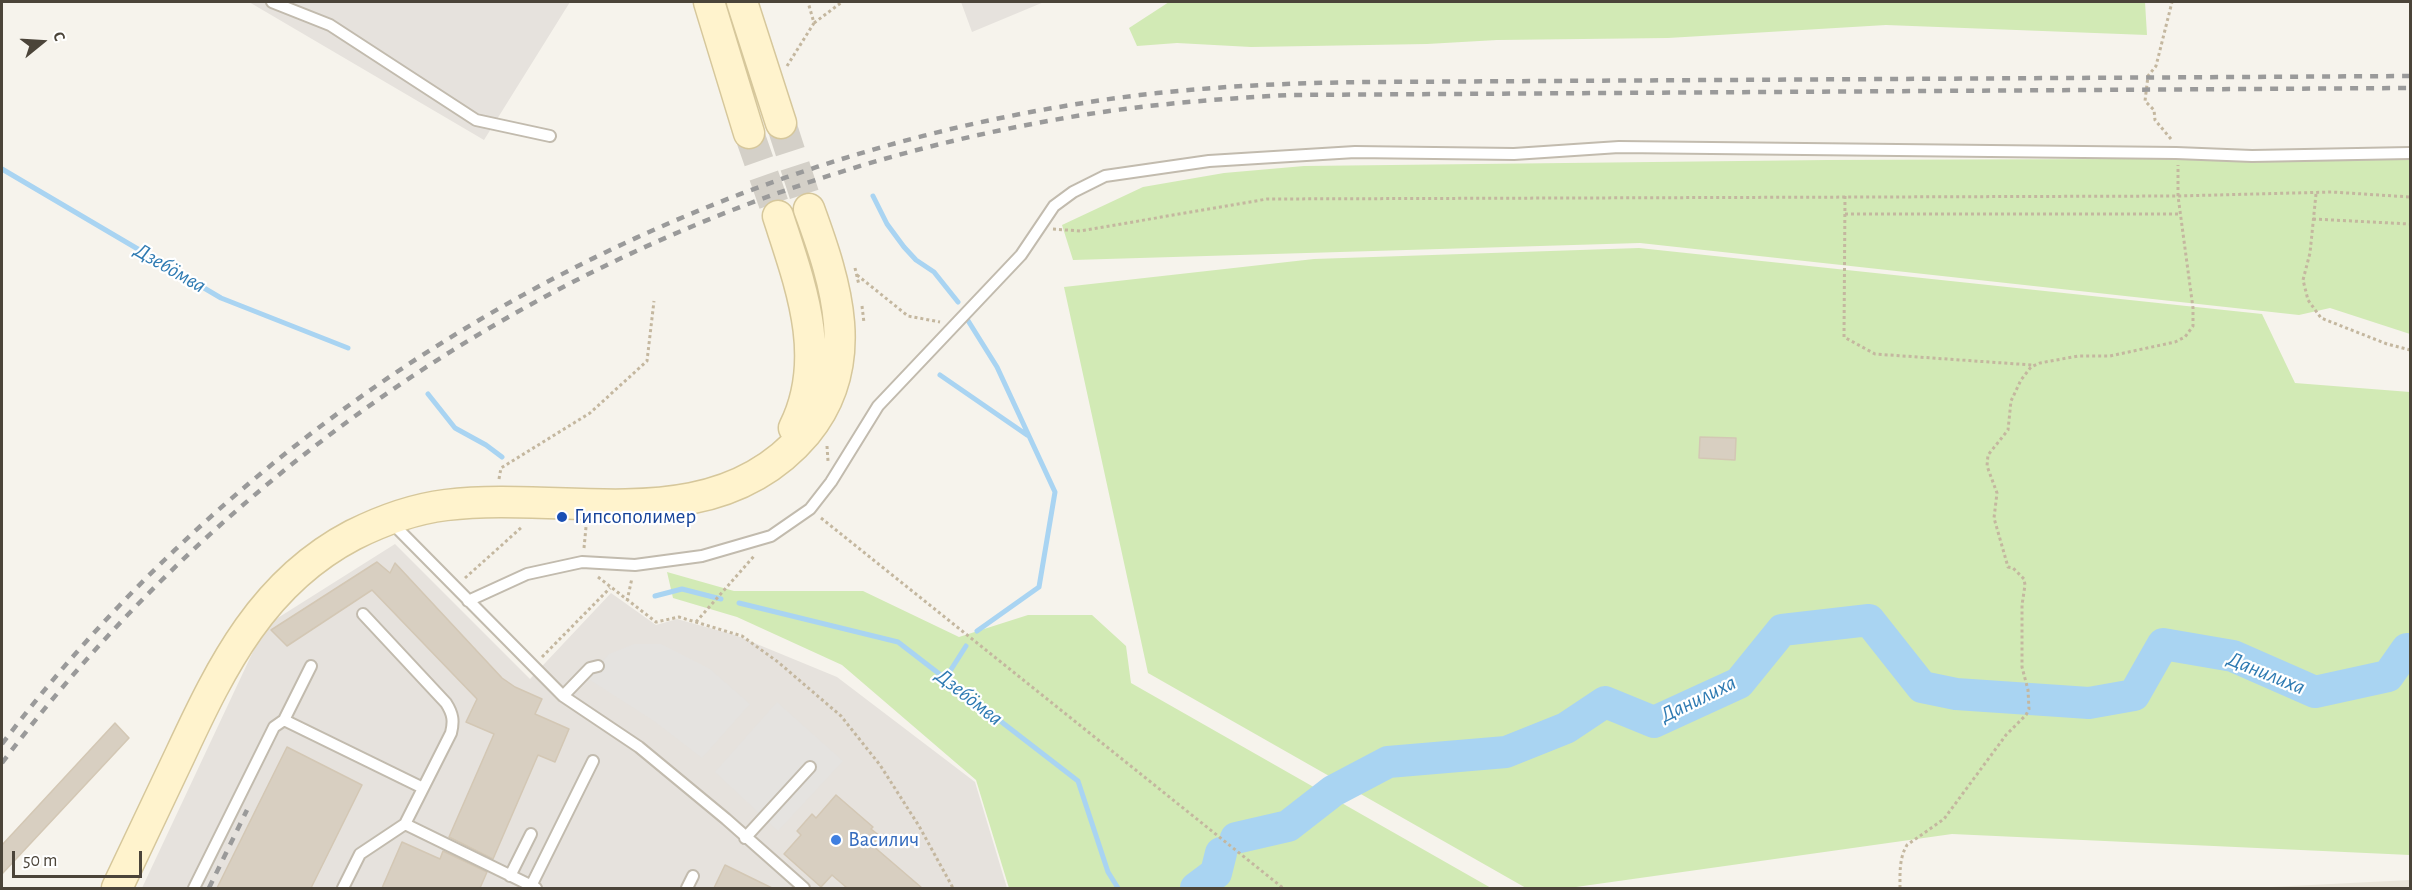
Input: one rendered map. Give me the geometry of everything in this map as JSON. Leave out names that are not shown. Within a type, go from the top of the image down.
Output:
[{"type":"main road","points":[[709,2],[749,133]]},
{"type":"main road","points":[[742,2],[781,123]]},
{"type":"main road","points":[[117,888],[212,687],[236,645],[255,618],[289,580],[325,553],[352,536],[389,520],[418,510],[445,505],[494,501],[649,504],[693,500],[732,488],[754,476],[791,449],[818,418],[834,378],[839,355],[837,295],[828,260],[809,208]]},
{"type":"main road","points":[[754,476],[774,457],[795,425],[810,379],[810,335],[805,308],[778,216]]},
{"type":"lane","points":[[272,2],[330,25],[476,120],[550,136]]},
{"type":"lane","points":[[468,601],[527,574],[582,562],[635,565],[702,556],[771,536],[810,509],[831,482],[878,406],[1021,255],[1054,206],[1072,192],[1105,176],[1209,160],[1355,152],[1514,154],[1619,147],[2176,153],[2252,156],[2410,153]]},
{"type":"lane","points":[[389,520],[454,588],[564,696],[639,747],[804,888]]},
{"type":"lane","points":[[343,888],[360,854],[405,824],[454,723],[452,713],[446,703],[363,614]]},
{"type":"lane","points":[[194,888],[274,727],[284,720],[311,666]]},
{"type":"lane","points":[[564,696],[590,668],[598,666]]},
{"type":"lane","points":[[284,720],[423,788]]},
{"type":"lane","points":[[405,824],[533,887],[593,761]]},
{"type":"lane","points":[[745,838],[810,767]]},
{"type":"lane","points":[[510,876],[531,834]]},
{"type":"lane","points":[[687,888],[693,876]]},
{"type":"path","points":[[808,2],[814,23]]},
{"type":"path","points":[[786,67],[814,23],[842,2]]},
{"type":"path","points":[[1845,196],[1844,337],[1875,354],[2035,366],[2078,356],[2110,356],[2175,342],[2189,333],[2193,326],[2193,308],[2178,196],[2176,153],[2172,139],[2155,120],[2154,110],[2147,105],[2145,96],[2148,76],[2156,66],[2172,2]]},
{"type":"path","points":[[1039,228],[1080,231],[1267,199],[2178,196],[2332,192],[2410,197]]},
{"type":"path","points":[[2316,194],[2310,253],[2303,280],[2308,300],[2321,318],[2386,344],[2410,350]]},
{"type":"path","points":[[1845,214],[2181,214]]},
{"type":"path","points":[[2313,219],[2410,224]]},
{"type":"path","points":[[854,266],[859,286]]},
{"type":"path","points":[[857,275],[908,316],[953,325]]},
{"type":"path","points":[[861,297],[864,328]]},
{"type":"path","points":[[494,501],[501,468],[590,413],[646,361],[654,301]]},
{"type":"path","points":[[1900,888],[1900,875],[1907,845],[1944,819],[2006,735],[2029,709],[2028,690],[2022,666],[2024,579],[2013,568],[2008,567],[1994,518],[1997,493],[1987,466],[1988,455],[2008,430],[2011,401],[2021,380],[2035,366]]},
{"type":"path","points":[[810,509],[1282,888]]},
{"type":"path","points":[[454,588],[529,521]]},
{"type":"path","points":[[587,523],[582,562],[627,601],[656,622],[679,617],[742,636],[778,662],[841,717],[880,765],[919,826],[953,888]]},
{"type":"path","points":[[696,622],[771,536]]},
{"type":"path","points":[[627,601],[635,565]]},
{"type":"path","points":[[534,666],[610,588]]},
{"type":"shaded area","points":[[249,2],[570,2],[484,140]]},
{"type":"shaded area","points":[[961,2],[1044,2],[972,32]]},
{"type":"shaded area","points":[[395,544],[530,679],[611,593],[656,625],[677,619],[735,635],[837,677],[975,782],[1007,888],[142,888],[265,626]]},
{"type":"shaded area","points":[[634,644],[661,644],[710,669],[750,704],[702,758],[654,721],[587,678],[609,654]]},
{"type":"shaded area","points":[[777,702],[843,761],[778,831],[715,772]]},
{"type":"shaded area","points":[[2410,880],[2410,888],[2252,888]]},
{"type":"green space","points":[[1169,2],[2145,2],[2147,35],[1886,25],[1668,38],[1251,47],[1177,43],[1137,46],[1129,28]]},
{"type":"green space","points":[[2410,158],[2410,334],[2330,308],[2299,315],[1640,243],[1073,260],[1062,225],[1143,187],[1224,173],[1304,166],[1827,160]]},
{"type":"green space","points":[[1639,248],[2262,314],[2295,383],[2410,392],[2410,855],[1952,834],[1569,888],[1526,888],[1148,673],[1064,287],[1314,259]]},
{"type":"green space","points":[[667,572],[734,591],[863,591],[959,637],[1028,615],[1092,615],[1126,646],[1131,683],[1491,888],[1009,888],[976,780],[842,665],[737,617],[673,598]]},
{"type":"building","points":[[1700,437],[1736,438],[1735,460],[1699,458]]},
{"type":"building","points":[[377,562],[390,573],[395,563],[502,678],[515,687],[542,699],[535,714],[569,729],[555,762],[538,755],[493,859],[449,837],[494,734],[466,722],[477,699],[372,590],[287,646],[271,630]]},
{"type":"building","points":[[115,723],[129,738],[2,874],[2,845]]},
{"type":"building","points":[[287,747],[362,785],[311,888],[217,888]]},
{"type":"building","name":"Василич","points":[[836,795],[873,827],[871,829],[880,836],[872,845],[922,888],[847,888],[832,875],[821,887],[784,854],[801,835],[797,831],[812,814],[816,818]]},
{"type":"building","points":[[402,842],[440,859],[443,851],[487,872],[480,888],[382,888]]},
{"type":"building","points":[[725,865],[772,888],[714,888]]},
{"type":"waterway","name":"Дзебӧмва","points":[[2,169],[221,298],[348,348]]},
{"type":"waterway","points":[[873,196],[887,224],[904,247],[916,260],[934,272],[958,302]]},
{"type":"waterway","points":[[967,319],[997,367],[1055,492],[1039,587],[977,631]]},
{"type":"waterway","points":[[940,375],[1027,435]]},
{"type":"waterway","name":"Дзебӧмва","points":[[428,394],[455,428],[486,445],[502,457]]},
{"type":"waterway","points":[[655,596],[682,589],[721,599]]},
{"type":"waterway","name":"Дзебӧмва","points":[[739,603],[898,642],[1078,781],[1108,872],[1118,888]]},
{"type":"waterway","name":"Данилиха","points":[[1236,838],[1288,826],[1333,791],[1388,762],[1506,752],[1566,728],[1605,702],[1654,722],[1739,683],[1782,630],[1869,620],[1922,687],[1956,694],[2089,703],[2134,695],[2163,644],[2233,656],[2315,692],[2388,676],[2407,649],[2410,649]]},
{"type":"waterway","points":[[945,679],[966,646]]},
{"type":"waterway","name":"Данилиха","points":[[1196,888],[1216,873],[1221,853]]},
{"type":"tunnel","points":[[781,123],[809,209]]},
{"type":"tunnel","points":[[749,133],[778,216]]},
{"type":"railway","points":[[2,744],[104,622],[218,510],[342,410],[475,322],[616,247],[763,186],[915,138],[1108,99],[1183,91],[1296,84],[2410,76]]},
{"type":"railway","points":[[2,763],[104,640],[217,528],[340,427],[471,339],[610,263],[756,201],[908,152],[1093,113],[1177,103],[1289,95],[2410,88]]},
{"type":"railway","points":[[209,888],[247,810]]},
{"type":"place","name":"Гипсополимер","points":[[562,517]]},
{"type":"place","name":"Василич","points":[[836,840]]}]
